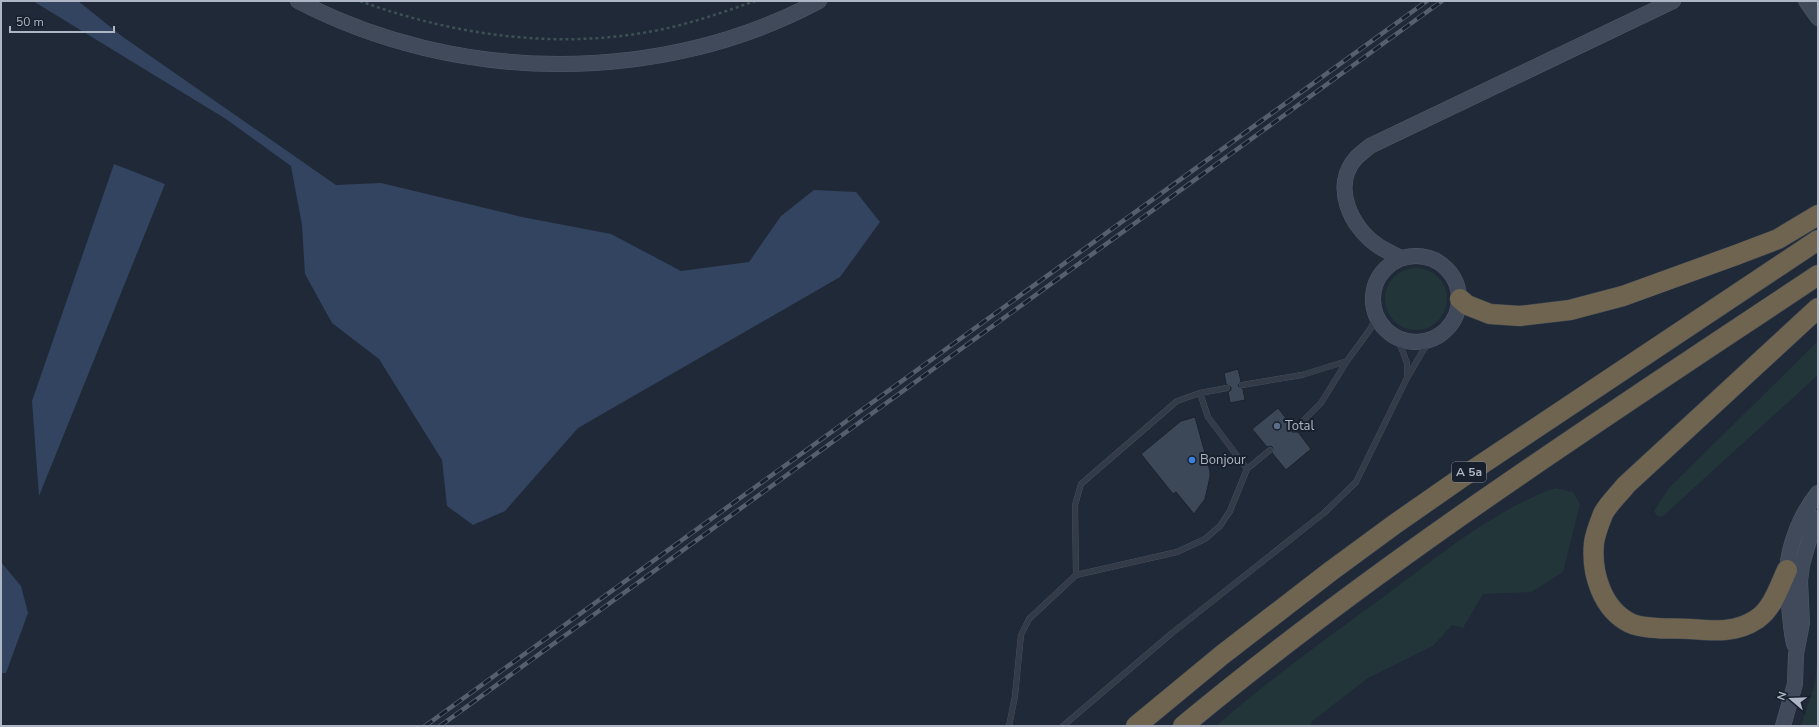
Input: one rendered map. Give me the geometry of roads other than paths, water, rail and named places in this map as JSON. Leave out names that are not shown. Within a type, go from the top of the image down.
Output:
[{"type":"highway","points":[[1460,299],[1467,305],[1490,314],[1520,316],[1570,310],[1623,296],[1778,239],[1818,215]]},
{"type":"highway","name":"A 5a","points":[[1136,726],[1234,645],[1331,570],[1394,524],[1818,240]]},
{"type":"highway","name":"A 5a","points":[[1183,726],[1305,628],[1407,552],[1625,403],[1818,275]]},
{"type":"highway","points":[[1787,570],[1770,607],[1758,618],[1743,627],[1721,631],[1650,627],[1632,624],[1617,615],[1602,595],[1595,571],[1594,542],[1604,512],[1626,485],[1818,308]]},
{"type":"main road","points":[[298,1],[339,20],[376,34],[412,45],[475,58],[545,64],[616,61],[670,53],[750,31],[818,1]]},
{"type":"main road","points":[[1402,258],[1369,238],[1354,220],[1346,205],[1345,190],[1347,175],[1355,159],[1370,146],[1673,1]]},
{"type":"main road","points":[[1806,1],[1818,18]]},
{"type":"main road","points":[[1422,256],[1441,264],[1455,279],[1460,299],[1457,313],[1451,326],[1434,338],[1421,342],[1414,342],[1398,339],[1385,329],[1376,315],[1373,295],[1376,281],[1389,265],[1402,258],[1422,256]]},
{"type":"main road","points":[[1796,654],[1791,633],[1787,570],[1791,550],[1799,526],[1810,504],[1818,493]]},
{"type":"main road","points":[[1783,726],[1794,684],[1796,654],[1802,623],[1800,581],[1802,565],[1810,537],[1818,518]]},
{"type":"lane","points":[[1295,429],[1321,403],[1346,361],[1371,328],[1376,315]]},
{"type":"lane","points":[[1063,726],[1172,633],[1324,513],[1356,482],[1407,378],[1424,349],[1434,338]]},
{"type":"lane","points":[[1398,339],[1406,363],[1407,378]]},
{"type":"lane","points":[[1242,385],[1302,375],[1346,361]]},
{"type":"lane","points":[[1076,575],[1074,505],[1081,484],[1177,401],[1200,393],[1227,388]]},
{"type":"lane","points":[[1200,393],[1208,417],[1247,469]]},
{"type":"lane","points":[[1009,726],[1015,696],[1021,635],[1029,619],[1076,575],[1177,552],[1205,539],[1220,526],[1230,511],[1247,469],[1270,450]]},
{"type":"water","points":[[33,1],[78,1],[123,37],[336,185],[381,183],[522,217],[611,234],[681,271],[749,262],[781,216],[814,190],[856,192],[880,222],[840,277],[578,428],[505,511],[473,525],[447,506],[442,460],[379,359],[332,323],[305,274],[302,225],[291,166],[226,119]]},
{"type":"water","points":[[114,164],[165,184],[39,496],[32,401]]},
{"type":"water","points":[[1,562],[21,586],[28,613],[6,673],[1,673]]},
{"type":"railway","points":[[425,726],[1427,1]]},
{"type":"railway","points":[[440,726],[1442,1]]},
{"type":"place","name":"Total","points":[[1277,426]]},
{"type":"place","name":"Bonjour","points":[[1192,460]]}]
